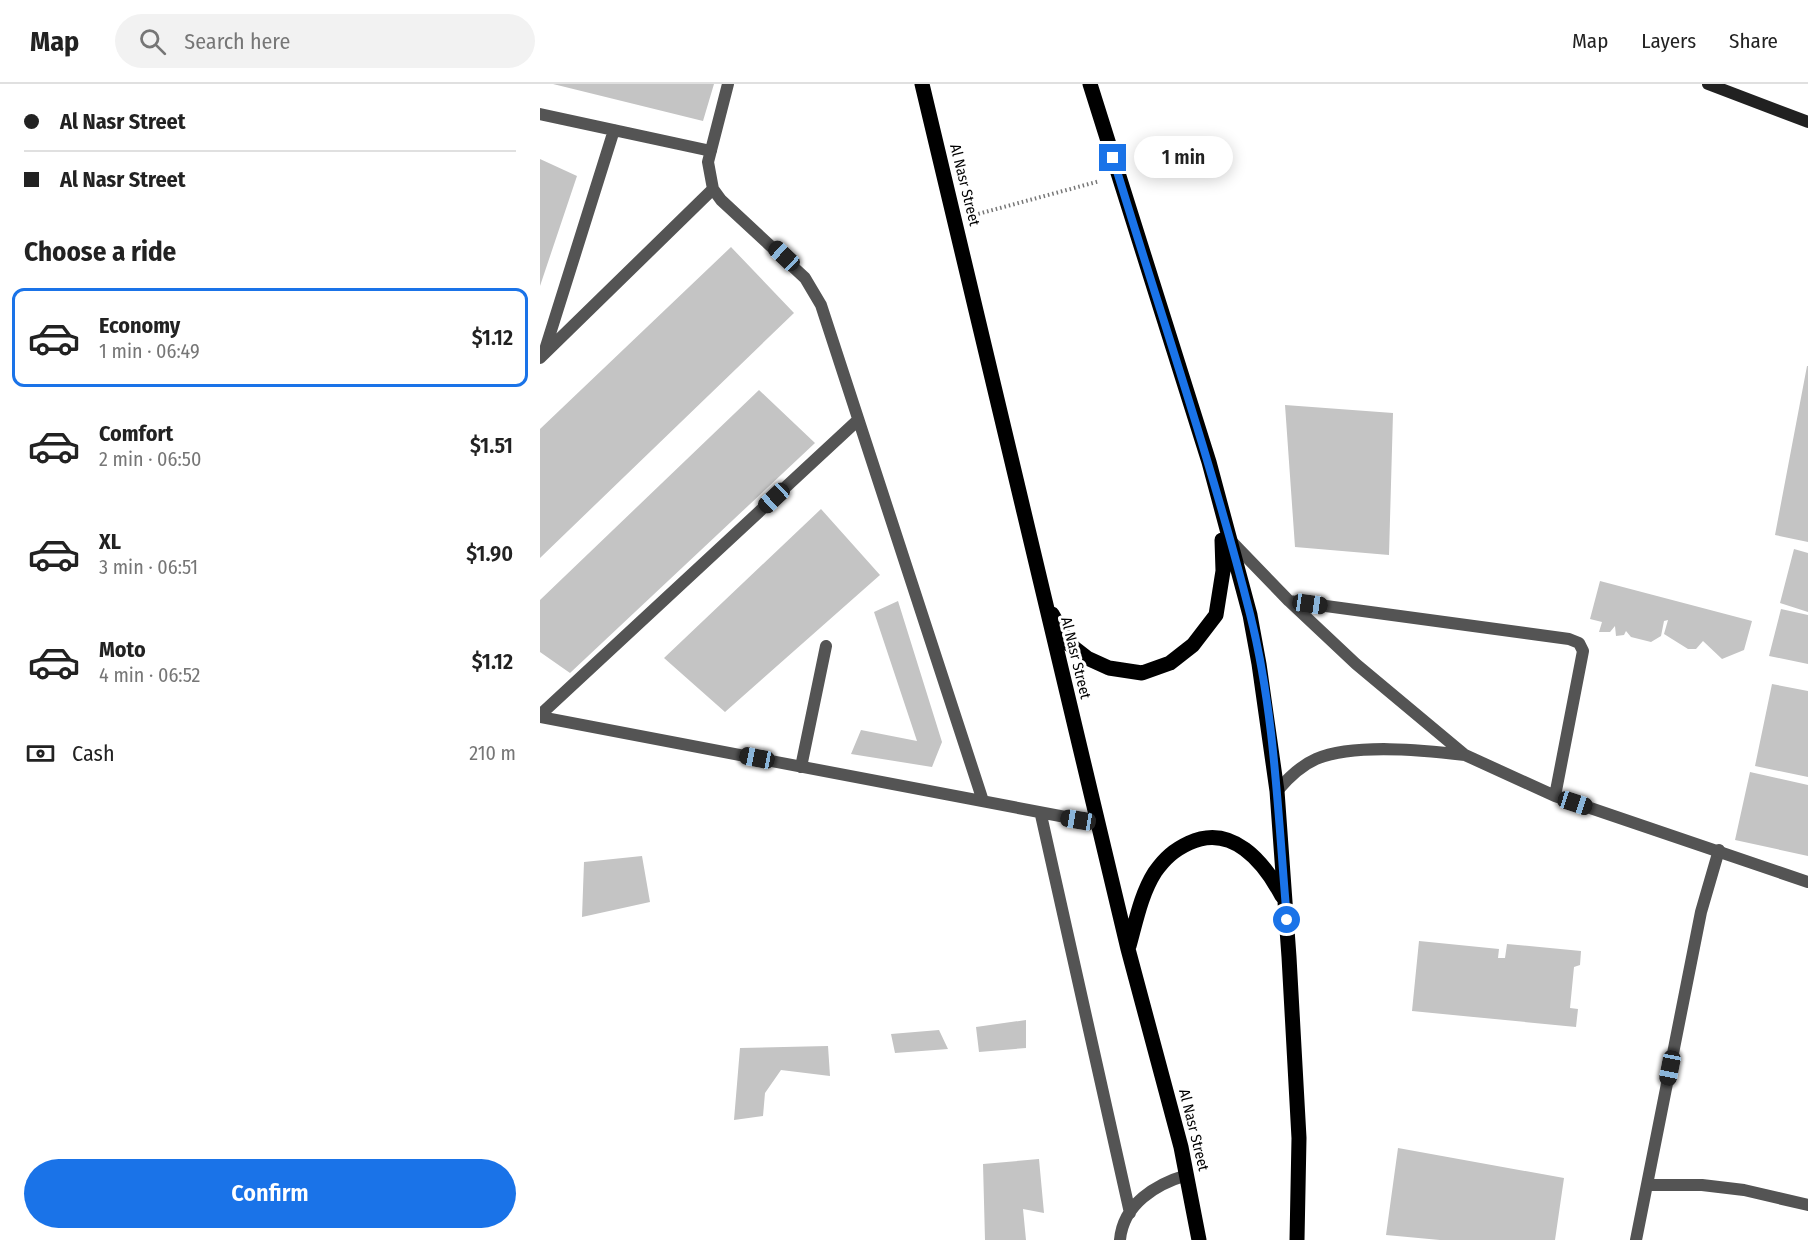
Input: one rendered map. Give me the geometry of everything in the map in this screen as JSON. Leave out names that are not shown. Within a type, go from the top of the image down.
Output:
[{"type":"main road","name":"Al Nasr Street","points":[[922,84],[1097,824],[1186,1175],[1199,1240]]},
{"type":"main road","points":[[1090,84],[1209,462],[1250,615],[1277,791],[1299,1138],[1297,1240]]},
{"type":"main road","points":[[1708,84],[1808,122]]},
{"type":"main road","points":[[1042,595],[1068,644],[1087,658],[1109,668],[1142,673],[1170,663],[1193,645],[1216,615],[1223,571],[1222,515]]},
{"type":"main road","points":[[1128,949],[1142,900],[1154,873],[1171,852],[1200,838],[1221,837],[1244,848],[1269,871],[1285,901]]},
{"type":"street","points":[[728,84],[711,151],[708,176],[721,200],[806,278],[821,305],[983,801]]},
{"type":"street","points":[[540,114],[711,151]]},
{"type":"street","points":[[542,356],[614,130]]},
{"type":"street","points":[[542,356],[713,189]]},
{"type":"street","points":[[540,716],[858,420]]},
{"type":"street","points":[[1228,538],[1289,601],[1356,664],[1465,755],[1555,796],[1808,882]]},
{"type":"street","points":[[1289,601],[1569,639],[1580,644],[1583,651],[1555,796]]},
{"type":"street","points":[[801,767],[826,646]]},
{"type":"street","points":[[540,716],[1097,824]]},
{"type":"street","points":[[1277,791],[1294,772],[1315,759],[1340,752],[1418,750],[1465,755]]},
{"type":"street","points":[[1041,814],[1130,1213]]},
{"type":"street","points":[[1636,1240],[1701,912],[1719,850]]},
{"type":"street","points":[[1120,1240],[1130,1213],[1144,1195],[1164,1182],[1186,1175]]},
{"type":"street","points":[[1647,1185],[1702,1185],[1744,1190],[1808,1205]]},
{"type":"path","points":[[955,220],[1118,177]]},
{"type":"building","points":[[553,84],[714,84],[703,121]]},
{"type":"building","points":[[540,159],[577,176],[540,286]]},
{"type":"building","points":[[731,247],[794,313],[540,558],[540,429]]},
{"type":"building","points":[[1808,366],[1808,542],[1775,535]]},
{"type":"building","points":[[759,390],[815,443],[570,673],[540,652],[540,600]]},
{"type":"building","points":[[1285,405],[1393,413],[1389,555],[1295,547]]},
{"type":"building","points":[[821,509],[880,575],[725,712],[664,658]]},
{"type":"building","points":[[1794,549],[1808,553],[1808,612],[1780,603]]},
{"type":"building","points":[[1600,581],[1752,621],[1744,650],[1722,659],[1703,641],[1696,649],[1688,649],[1664,634],[1668,620],[1664,621],[1661,636],[1651,642],[1631,637],[1626,631],[1624,635],[1616,636],[1615,626],[1610,632],[1599,632],[1602,622],[1590,619]]},
{"type":"building","points":[[898,601],[942,742],[932,767],[851,754],[861,730],[917,741],[874,612]]},
{"type":"building","points":[[1781,609],[1808,615],[1808,664],[1769,656]]},
{"type":"building","points":[[1772,684],[1808,691],[1808,777],[1755,766]]},
{"type":"building","points":[[1750,772],[1808,785],[1808,856],[1735,840]]},
{"type":"building","points":[[642,856],[650,902],[582,917],[584,862]]},
{"type":"building","points":[[1419,941],[1499,949],[1498,958],[1505,958],[1507,944],[1581,951],[1580,965],[1574,967],[1570,1008],[1578,1009],[1576,1027],[1412,1011]]},
{"type":"building","points":[[1026,1020],[1026,1048],[979,1052],[976,1027]]},
{"type":"building","points":[[939,1030],[948,1049],[895,1053],[891,1034]]},
{"type":"building","points":[[828,1046],[830,1076],[781,1070],[765,1093],[763,1116],[734,1120],[740,1048]]},
{"type":"building","points":[[1398,1148],[1564,1178],[1555,1240],[1440,1240],[1386,1235]]},
{"type":"building","points":[[1039,1159],[1044,1213],[1023,1209],[1026,1240],[985,1240],[983,1164]]},
{"type":"route","points":[[1113,158],[1209,462],[1250,615],[1274,763],[1287,920]]}]
